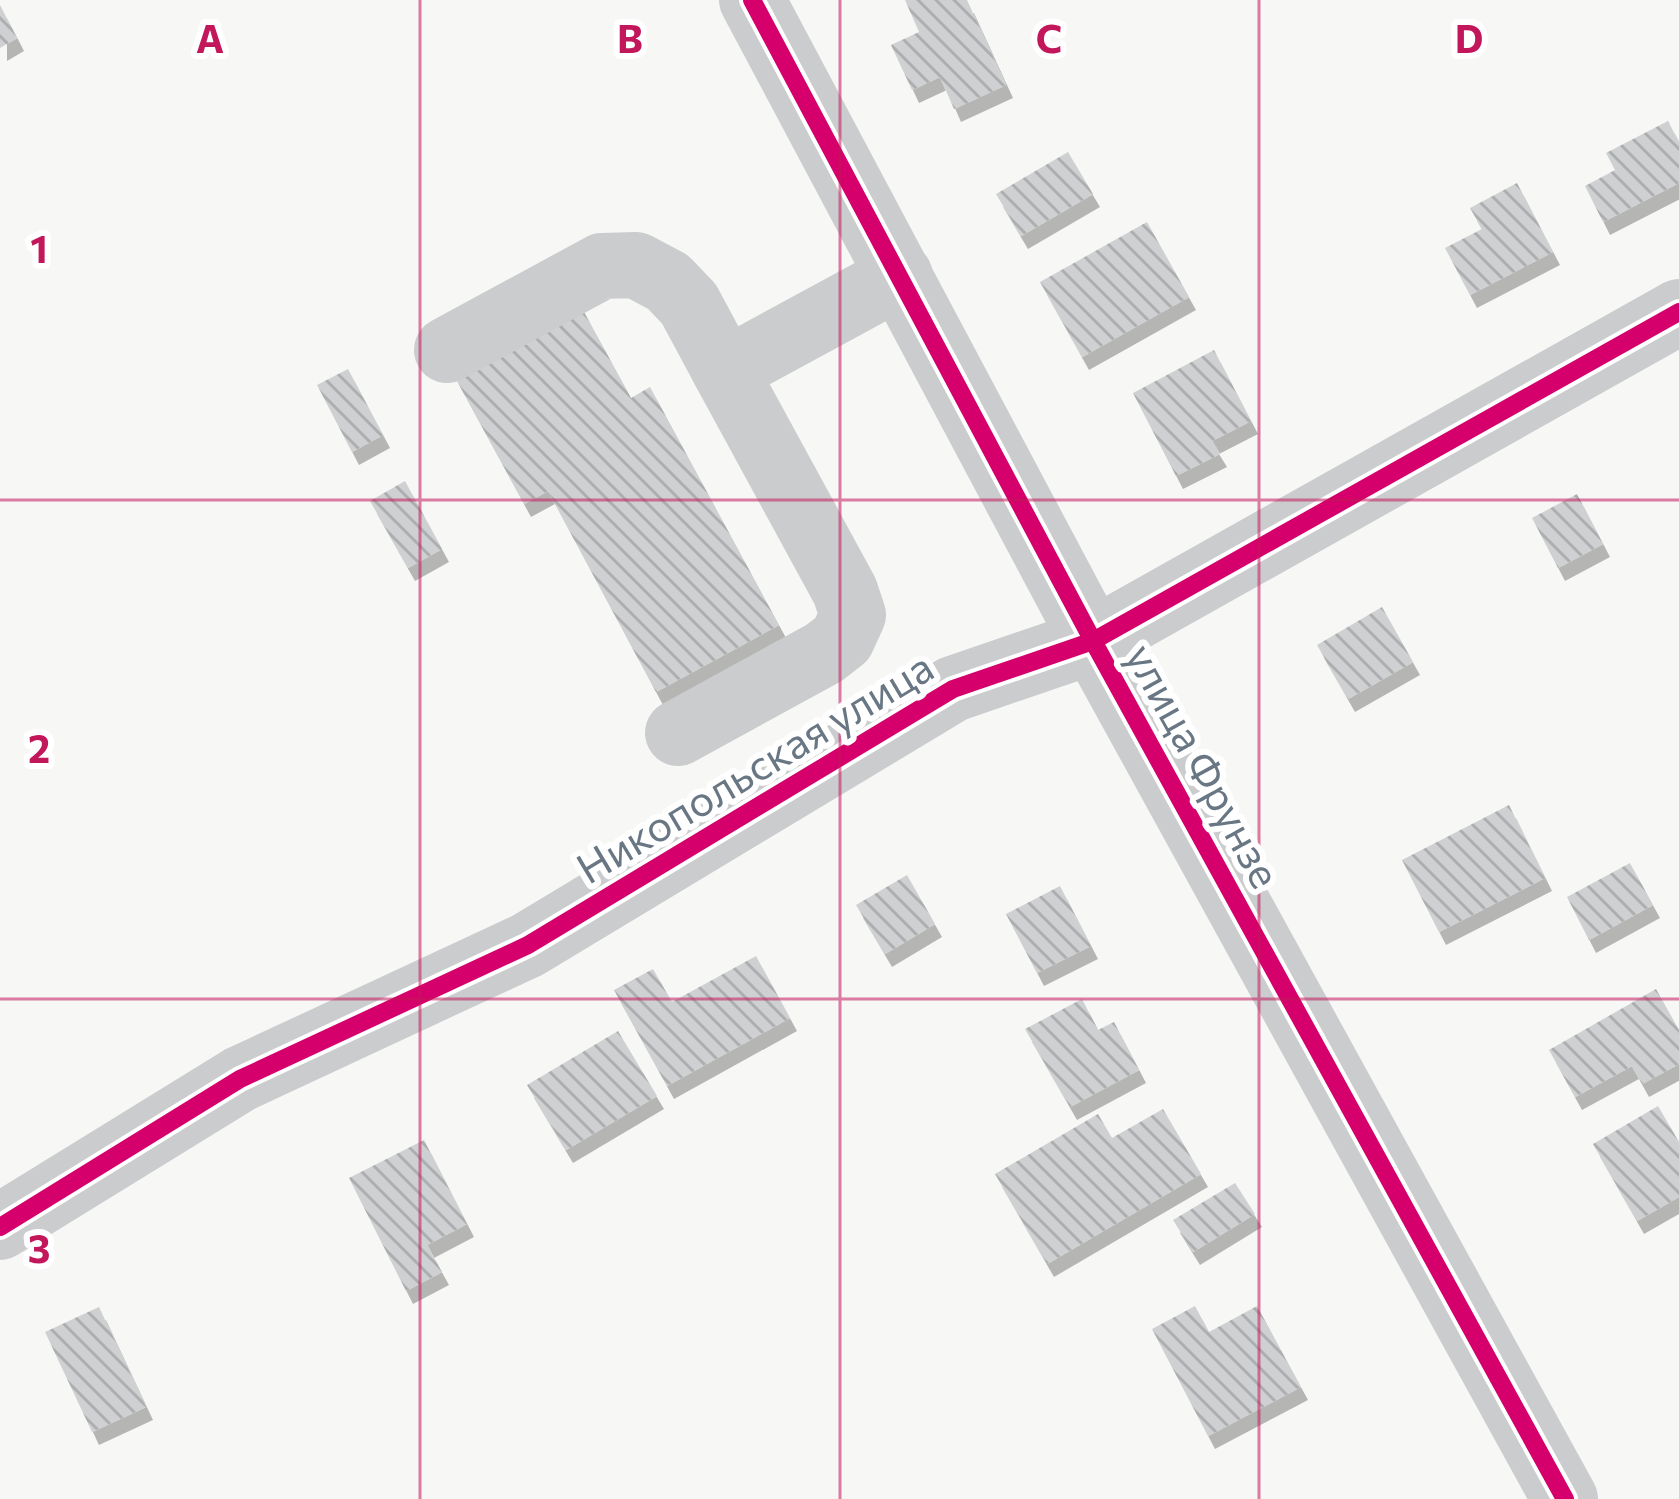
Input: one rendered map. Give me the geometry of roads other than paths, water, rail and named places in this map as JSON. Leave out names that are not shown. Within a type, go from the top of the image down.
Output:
[{"type":"street","name":"улица Фрунзе","points":[[752,0],[1093,641],[1565,1499]]},
{"type":"street","points":[[447,350],[602,266],[636,265],[668,282],[688,304],[845,591],[853,615],[842,639],[824,653],[678,733]]},
{"type":"street","points":[[725,371],[900,276]]},
{"type":"street","name":"Никопольская улица","points":[[0,1227],[240,1079],[528,945],[953,689],[1093,641],[1679,313]]}]
